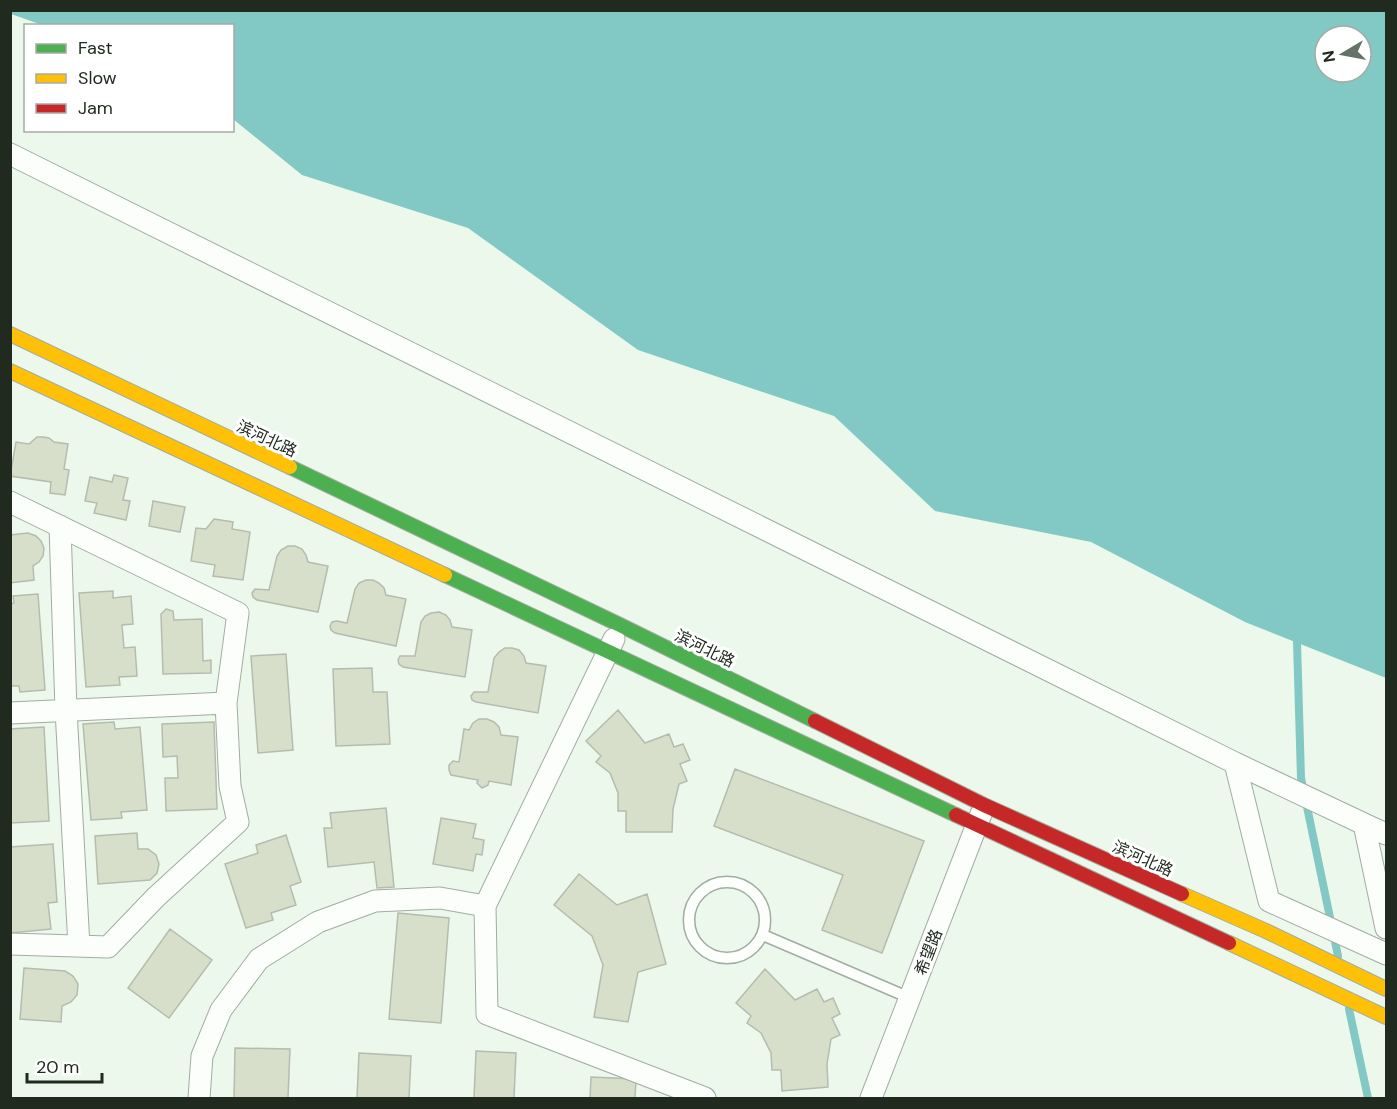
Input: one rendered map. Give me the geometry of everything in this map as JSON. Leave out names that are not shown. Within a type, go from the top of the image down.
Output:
[{"type":"main road","name":"滨河北路","points":[[10,334],[621,625],[980,815],[1386,1017]]},
{"type":"main road","name":"滨河北路","points":[[10,371],[608,651],[980,815],[1266,931],[1384,988]]},
{"type":"street","points":[[10,154],[1235,763],[1386,834]]},
{"type":"street","points":[[10,502],[238,614],[226,703],[230,786],[238,822],[156,897],[108,947],[10,944]]},
{"type":"street","points":[[60,526],[66,710],[79,946]]},
{"type":"street","points":[[621,625],[485,906],[487,1014],[705,1098]]},
{"type":"street","points":[[10,713],[226,703]]},
{"type":"street","points":[[1235,763],[1269,901],[1386,954]]},
{"type":"street","name":"希望路","points":[[871,1098],[980,815]]},
{"type":"street","points":[[1364,824],[1386,928]]},
{"type":"street","points":[[199,1098],[202,1056],[221,1010],[259,959],[318,922],[375,902],[440,898],[485,906]]},
{"type":"lane","points":[[730,881],[752,891],[765,911],[763,935],[747,954],[723,959],[701,950],[689,929],[691,905],[706,887],[730,881]]},
{"type":"lane","points":[[763,935],[910,998]]},
{"type":"water","points":[[11,10],[1386,11],[1386,678],[1245,622],[1091,542],[935,511],[834,416],[638,350],[468,228],[302,175],[234,120],[234,24],[39,24],[11,14]]},
{"type":"building","points":[[37,437],[68,444],[64,469],[69,470],[65,495],[50,493],[51,482],[10,476],[16,442],[29,444]]},
{"type":"building","points":[[114,475],[128,478],[123,500],[130,501],[126,520],[94,513],[97,503],[85,501],[90,477],[112,482]]},
{"type":"building","points":[[153,501],[185,507],[180,532],[149,526]]},
{"type":"building","points":[[214,519],[233,522],[232,529],[250,532],[243,580],[213,576],[215,565],[191,561],[196,528],[206,529]]},
{"type":"building","points":[[28,533],[41,541],[44,548],[43,556],[33,566],[34,580],[10,583],[10,535]]},
{"type":"building","points":[[288,546],[302,549],[308,562],[328,566],[318,612],[257,600],[253,597],[252,593],[255,589],[269,590],[277,556]]},
{"type":"building","points":[[366,580],[379,583],[386,595],[406,599],[396,646],[335,633],[331,630],[332,622],[347,623],[355,589],[359,583]]},
{"type":"building","points":[[113,591],[113,598],[131,596],[133,624],[122,625],[124,648],[135,647],[137,676],[119,677],[120,685],[86,687],[79,593]]},
{"type":"building","points":[[38,594],[45,690],[20,692],[19,686],[10,686],[10,604],[14,603],[13,596]]},
{"type":"building","points":[[166,609],[173,611],[174,620],[202,619],[203,661],[211,660],[211,673],[163,674],[161,614]]},
{"type":"building","points":[[439,612],[446,615],[452,627],[472,630],[465,677],[403,667],[399,664],[400,656],[415,656],[421,622],[425,616]]},
{"type":"building","points":[[505,648],[519,650],[526,663],[546,666],[538,713],[472,700],[471,696],[474,692],[488,692],[494,658]]},
{"type":"building","points":[[286,654],[293,750],[258,753],[251,656]]},
{"type":"building","points":[[372,668],[373,692],[387,692],[390,744],[336,746],[333,669]]},
{"type":"building","points":[[618,710],[645,743],[669,734],[674,747],[683,744],[690,760],[680,764],[687,781],[679,784],[673,809],[672,832],[626,832],[626,811],[618,811],[618,793],[610,773],[596,762],[601,756],[586,741]]},
{"type":"building","points":[[479,719],[494,722],[499,727],[501,735],[518,737],[511,785],[489,781],[488,785],[482,788],[477,783],[478,780],[451,775],[449,765],[453,761],[459,762],[464,729],[469,730]]},
{"type":"building","points":[[114,722],[115,729],[140,727],[147,810],[121,812],[122,818],[91,820],[83,724]]},
{"type":"building","points":[[214,722],[217,809],[166,811],[165,778],[178,778],[177,756],[163,757],[162,724]]},
{"type":"building","points":[[44,727],[49,821],[10,823],[10,729]]},
{"type":"building","points":[[735,769],[924,841],[882,953],[822,930],[843,875],[714,826]]},
{"type":"building","points":[[386,808],[394,887],[377,888],[374,862],[328,867],[324,828],[332,828],[330,813]]},
{"type":"building","points":[[441,818],[476,824],[473,838],[484,840],[482,855],[476,854],[473,871],[433,864]]},
{"type":"building","points":[[137,833],[138,849],[148,849],[156,855],[159,864],[157,873],[150,880],[98,884],[95,836]]},
{"type":"building","points":[[286,835],[301,882],[290,886],[296,905],[271,913],[273,920],[246,928],[225,864],[258,853],[256,845]]},
{"type":"building","points":[[53,844],[57,902],[48,903],[51,929],[10,933],[10,847]]},
{"type":"building","points":[[579,874],[617,905],[647,894],[666,964],[638,972],[628,1022],[594,1017],[603,965],[592,936],[554,905]]},
{"type":"building","points":[[398,913],[449,918],[441,1023],[389,1019]]},
{"type":"building","points":[[170,929],[212,960],[169,1018],[128,988]]},
{"type":"building","points":[[24,968],[65,971],[73,976],[78,984],[77,995],[71,1002],[62,1006],[61,1022],[20,1019]]},
{"type":"building","points":[[765,969],[795,1000],[817,989],[824,1002],[833,998],[840,1014],[832,1018],[840,1035],[831,1039],[827,1064],[828,1087],[782,1091],[781,1070],[772,1070],[771,1053],[761,1033],[747,1023],[751,1016],[736,1003]]},
{"type":"building","points":[[235,1048],[290,1049],[288,1098],[234,1098]]},
{"type":"building","points":[[476,1051],[516,1053],[514,1098],[474,1098]]},
{"type":"building","points":[[359,1053],[411,1056],[409,1098],[357,1098]]},
{"type":"building","points":[[591,1077],[636,1079],[635,1098],[590,1098]]},
{"type":"waterway","points":[[1299,633],[1297,642],[1301,778],[1338,956]]},
{"type":"waterway","points":[[1349,1009],[1368,1098]]},
{"type":"traffic: fast","points":[[290,467],[815,721]]},
{"type":"traffic: fast","points":[[445,575],[956,815]]},
{"type":"traffic: slow","points":[[10,334],[290,467]]},
{"type":"traffic: slow","points":[[10,371],[445,575]]},
{"type":"traffic: slow","points":[[1182,894],[1266,931],[1386,989]]},
{"type":"traffic: slow","points":[[1229,943],[1386,1017]]},
{"type":"traffic: jam","points":[[815,721],[984,805],[1182,894]]},
{"type":"traffic: jam","points":[[956,815],[1229,943]]}]
